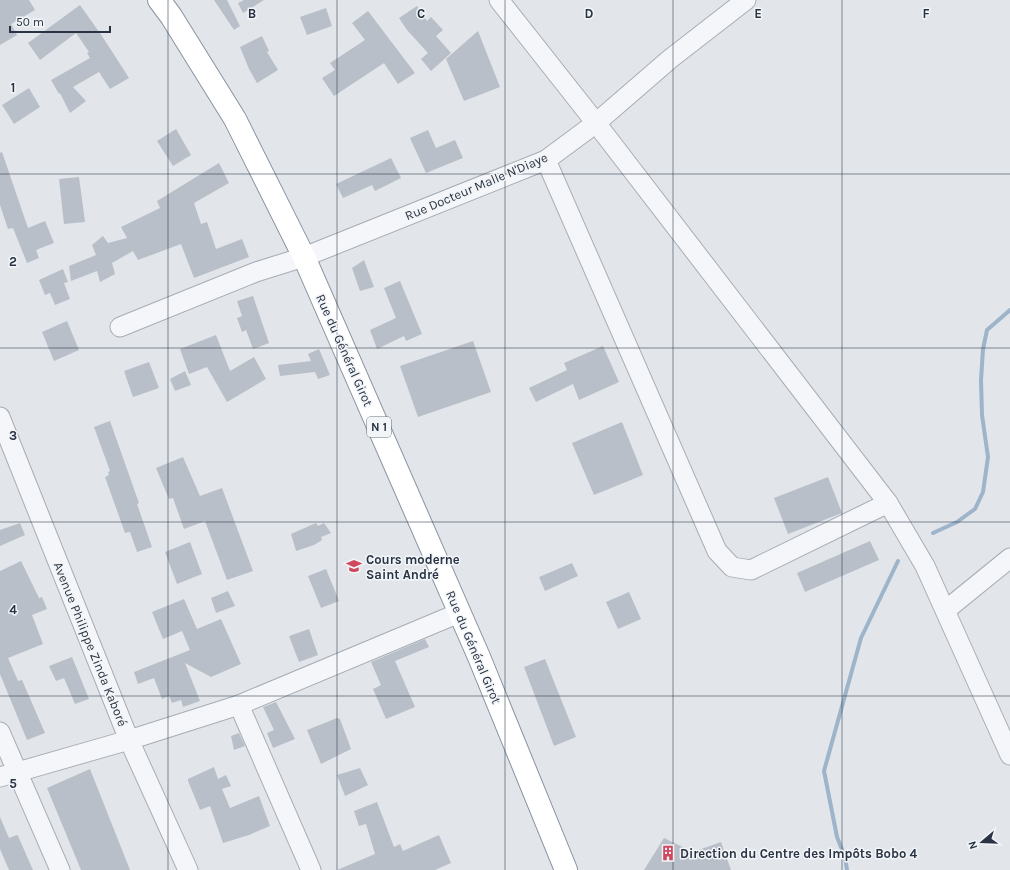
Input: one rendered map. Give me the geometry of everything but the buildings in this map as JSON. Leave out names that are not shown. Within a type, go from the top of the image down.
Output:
[{"type":"highway","name":"Rue du Général Girot","points":[[159,0],[188,42],[235,119],[304,257],[459,613],[566,870]]},
{"type":"street","points":[[499,0],[596,123],[888,503],[925,566],[1010,755]]},
{"type":"street","name":"Rue Docteur Malle N'Diaye","points":[[120,327],[256,272],[304,257],[546,160],[596,123],[734,4]]},
{"type":"street","points":[[546,160],[717,551],[732,567],[752,570],[888,503]]},
{"type":"street","name":"Avenue Philippe Zinda Kaboré","points":[[0,417],[129,740],[188,870]]},
{"type":"street","points":[[946,610],[1010,558]]},
{"type":"street","points":[[8,774],[129,740],[239,705],[459,613]]},
{"type":"street","points":[[239,705],[311,870]]},
{"type":"street","points":[[0,732],[8,774],[60,870]]},
{"type":"waterway","points":[[933,533],[957,522],[975,509],[983,492],[988,457],[982,415],[981,380],[983,349],[987,330],[1010,310]]},
{"type":"waterway","points":[[847,870],[845,857],[837,837],[824,771],[861,638],[898,561]]},
{"type":"place","name":"Cours moderne Saint André","points":[[354,566]]},
{"type":"place","name":"Direction du Centre des Impôts Bobo 4","points":[[668,853]]}]
